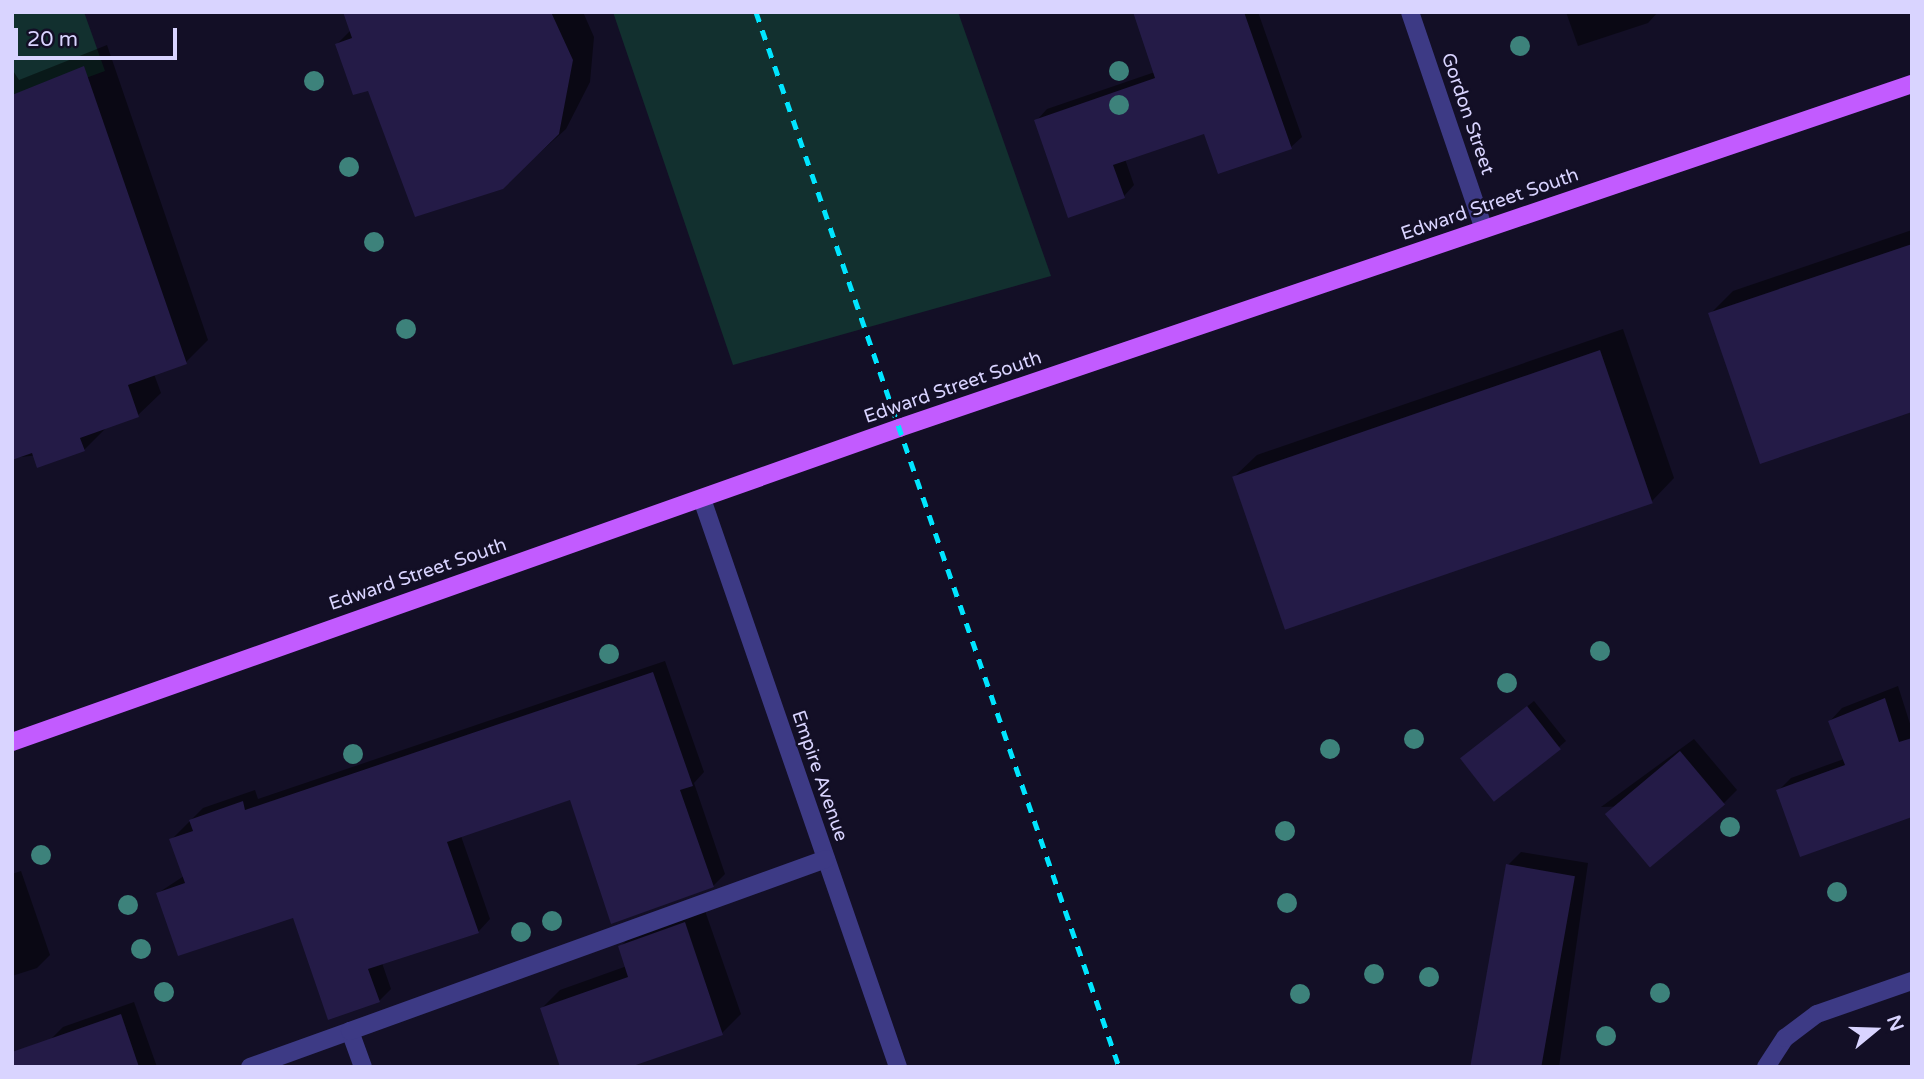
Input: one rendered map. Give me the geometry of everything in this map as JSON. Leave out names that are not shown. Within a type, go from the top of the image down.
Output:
[{"type":"main road","name":"Edward Street South","points":[[12,742],[702,499],[1912,84]]},
{"type":"street","name":"Gordon Street","points":[[1410,12],[1484,229]]},
{"type":"street","name":"Empire Avenue","points":[[702,499],[898,1067]]},
{"type":"street","points":[[250,1067],[826,859]]},
{"type":"street","points":[[1766,1067],[1785,1038],[1817,1014],[1912,981]]},
{"type":"street","points":[[350,1031],[363,1067]]},
{"type":"green space","points":[[12,12],[84,12],[105,71],[12,105]]},
{"type":"green space","points":[[613,12],[958,12],[1051,276],[733,365]]},
{"type":"building","points":[[343,12],[551,12],[573,60],[559,134],[503,189],[415,217],[368,91],[353,95],[335,44],[352,38]]},
{"type":"building","points":[[1133,12],[1244,12],[1292,149],[1218,174],[1204,134],[1113,165],[1125,198],[1068,218],[1034,120],[1155,78]]},
{"type":"building","points":[[84,66],[187,364],[128,385],[139,417],[80,438],[85,451],[37,468],[32,453],[12,460],[12,95]]},
{"type":"building","points":[[1912,244],[1912,412],[1760,464],[1708,313]]},
{"type":"building","points":[[1600,350],[1653,503],[1285,630],[1232,477]]},
{"type":"building","points":[[653,672],[693,786],[680,790],[714,887],[611,924],[570,800],[447,842],[479,933],[368,969],[380,1002],[328,1020],[293,918],[178,956],[156,893],[185,883],[169,839],[193,831],[189,820],[243,801],[245,810]]},
{"type":"building","points":[[1885,698],[1899,742],[1912,738],[1912,817],[1800,857],[1776,790],[1845,765],[1828,721]]},
{"type":"building","points":[[1527,706],[1561,749],[1494,802],[1460,758]]},
{"type":"building","points":[[1680,751],[1725,805],[1650,868],[1605,814]]},
{"type":"building","points":[[1506,864],[1575,876],[1541,1067],[1470,1066]]},
{"type":"building","points":[[685,922],[723,1035],[630,1067],[560,1067],[540,1008],[628,977],[618,946]]},
{"type":"building","points":[[121,1014],[139,1067],[12,1067],[12,1052]]},
{"type":"railway","points":[[756,12],[1119,1067]]}]
